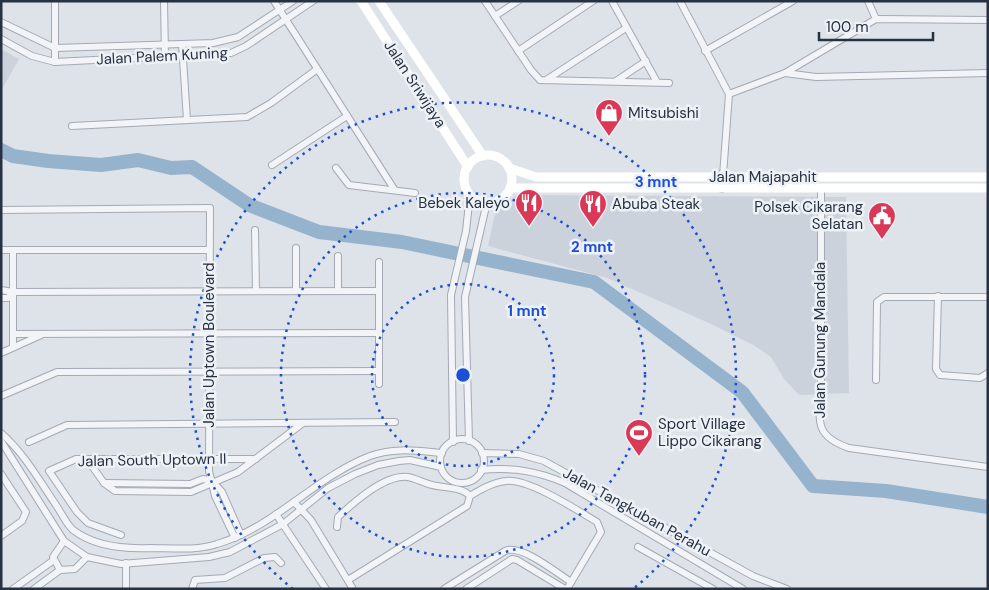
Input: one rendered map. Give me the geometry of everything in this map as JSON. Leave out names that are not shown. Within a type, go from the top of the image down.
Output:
[{"type":"street","points":[[55,1],[55,62]]},
{"type":"street","points":[[164,1],[165,56]]},
{"type":"street","points":[[274,1],[316,70],[394,189]]},
{"type":"street","name":"Jalan Palem Kuning","points":[[1,22],[55,48],[182,44],[233,39],[293,1]]},
{"type":"street","name":"Jalan Palem Kuning","points":[[1,39],[32,56],[55,62],[235,52],[313,1]]},
{"type":"street","name":"Jalan Sriwijaya","points":[[361,1],[468,167]]},
{"type":"street","name":"Jalan Sriwijaya","points":[[379,1],[483,156]]},
{"type":"street","points":[[485,1],[536,77],[546,80],[669,82]]},
{"type":"street","points":[[495,16],[518,1]]},
{"type":"street","points":[[518,51],[594,1]]},
{"type":"street","points":[[612,1],[657,82]]},
{"type":"street","points":[[680,1],[729,94],[722,189]]},
{"type":"street","points":[[705,51],[794,1]]},
{"type":"street","points":[[868,1],[876,19]]},
{"type":"street","points":[[729,94],[785,73],[876,19],[988,20]]},
{"type":"street","points":[[546,80],[626,28]]},
{"type":"street","points":[[182,44],[187,120]]},
{"type":"street","points":[[616,81],[646,61]]},
{"type":"street","points":[[72,126],[247,117],[271,103],[316,70]]},
{"type":"street","points":[[785,73],[816,76],[988,73]]},
{"type":"street","points":[[272,165],[347,116]]},
{"type":"street","points":[[453,442],[451,295],[466,231],[470,194],[465,181],[468,167],[472,162],[483,156],[495,156],[509,168],[512,178],[510,188],[503,197],[487,202],[470,194]]},
{"type":"street","points":[[336,168],[349,184],[414,193]]},
{"type":"street","name":"Jalan Majapahit","points":[[509,168],[536,177],[988,178]]},
{"type":"street","name":"Jalan Majapahit","points":[[510,188],[722,189],[820,193],[988,188]]},
{"type":"street","name":"Jalan Gunung Mandala","points":[[820,193],[821,394],[818,420],[821,428],[838,444],[849,448],[988,467]]},
{"type":"street","points":[[469,441],[465,297],[487,202]]},
{"type":"street","name":"Jalan Uptown Boulevard","points":[[1,210],[210,208],[208,471],[212,481]]},
{"type":"street","points":[[255,230],[256,291]]},
{"type":"street","points":[[296,248],[296,291]]},
{"type":"street","points":[[1,250],[210,250]]},
{"type":"street","points":[[13,250],[13,347]]},
{"type":"street","points":[[338,256],[338,291]]},
{"type":"street","points":[[379,262],[379,384]]},
{"type":"street","points":[[1,290],[13,292],[379,291]]},
{"type":"street","points":[[1,298],[8,298],[13,292]]},
{"type":"street","points":[[876,380],[877,302],[884,296],[988,297]]},
{"type":"street","points":[[938,296],[937,372],[940,375],[980,378],[986,375]]},
{"type":"street","points":[[13,334],[379,332]]},
{"type":"street","points":[[1,353],[43,334]]},
{"type":"street","points":[[1,396],[58,372],[379,370]]},
{"type":"street","points":[[29,442],[67,425],[395,422]]},
{"type":"street","points":[[87,459],[104,484],[114,491],[191,492],[205,487],[212,481],[238,472],[303,423]]},
{"type":"street","points":[[1,433],[18,447],[72,529],[97,542],[120,547],[192,548],[215,545],[238,537],[294,502],[322,480],[372,455],[397,450],[442,453]]},
{"type":"street","points":[[1,441],[7,454],[64,541],[87,558],[126,563],[210,557],[230,552],[283,524],[328,488],[378,465],[410,460],[440,467],[448,478],[460,483],[472,480],[481,470],[482,453],[479,448],[469,441],[453,442],[442,453],[440,467]]},
{"type":"street","name":"Jalan Tangkuban Perahu","points":[[482,453],[519,454],[544,460],[741,570],[775,587],[787,589]]},
{"type":"street","name":"Jalan South Uptown II","points":[[121,535],[88,523],[77,512],[49,471],[76,459],[256,458]]},
{"type":"street","name":"Jalan Tangkuban Perahu","points":[[481,470],[514,468],[541,473],[565,484],[743,589]]},
{"type":"street","points":[[1,474],[25,510],[26,516],[1,536]]},
{"type":"street","points":[[337,527],[338,517],[346,509],[393,478],[409,477],[430,485],[466,491],[470,496]]},
{"type":"street","points":[[348,580],[467,506],[470,496],[485,487],[507,480],[529,485],[558,499],[597,522],[600,526],[601,532],[566,589],[517,560],[512,559],[466,589]]},
{"type":"street","points":[[212,481],[222,492],[238,537]]},
{"type":"street","points":[[294,502],[302,509],[353,589]]},
{"type":"street","points":[[276,514],[326,589]]},
{"type":"street","points":[[60,570],[54,560],[54,554],[64,541]]},
{"type":"street","points":[[638,547],[713,589]]},
{"type":"street","points":[[444,589],[504,551],[513,549],[522,551],[571,582]]},
{"type":"street","points":[[512,559],[513,549]]},
{"type":"street","points":[[192,589],[195,580],[225,578],[264,558],[275,557],[281,563]]},
{"type":"street","points":[[34,589],[60,570],[74,569],[87,558]]},
{"type":"street","points":[[13,589],[54,560]]},
{"type":"street","points":[[126,563],[126,589]]},
{"type":"shaded area","points":[[1,49],[19,59],[1,91]]},
{"type":"shaded area","points":[[516,195],[846,197],[849,393],[799,395],[784,379],[771,357],[753,345],[709,323],[607,278],[488,246],[496,208],[504,207]]},
{"type":"waterway","points":[[1,150],[13,156],[48,161],[101,165],[138,160],[171,168],[192,167],[249,205],[319,232],[402,242],[594,282],[742,392],[813,486],[886,491],[988,507]]},
{"type":"place","name":"Mitsubishi","points":[[609,137]]},
{"type":"place","name":"Bebek Kaleyo","points":[[529,227]]},
{"type":"place","name":"Abuba Steak","points":[[593,228]]},
{"type":"place","name":"Polsek Cikarang Selatan","points":[[882,240]]},
{"type":"place","name":"Sport Village Lippo Cikarang","points":[[639,457]]}]
